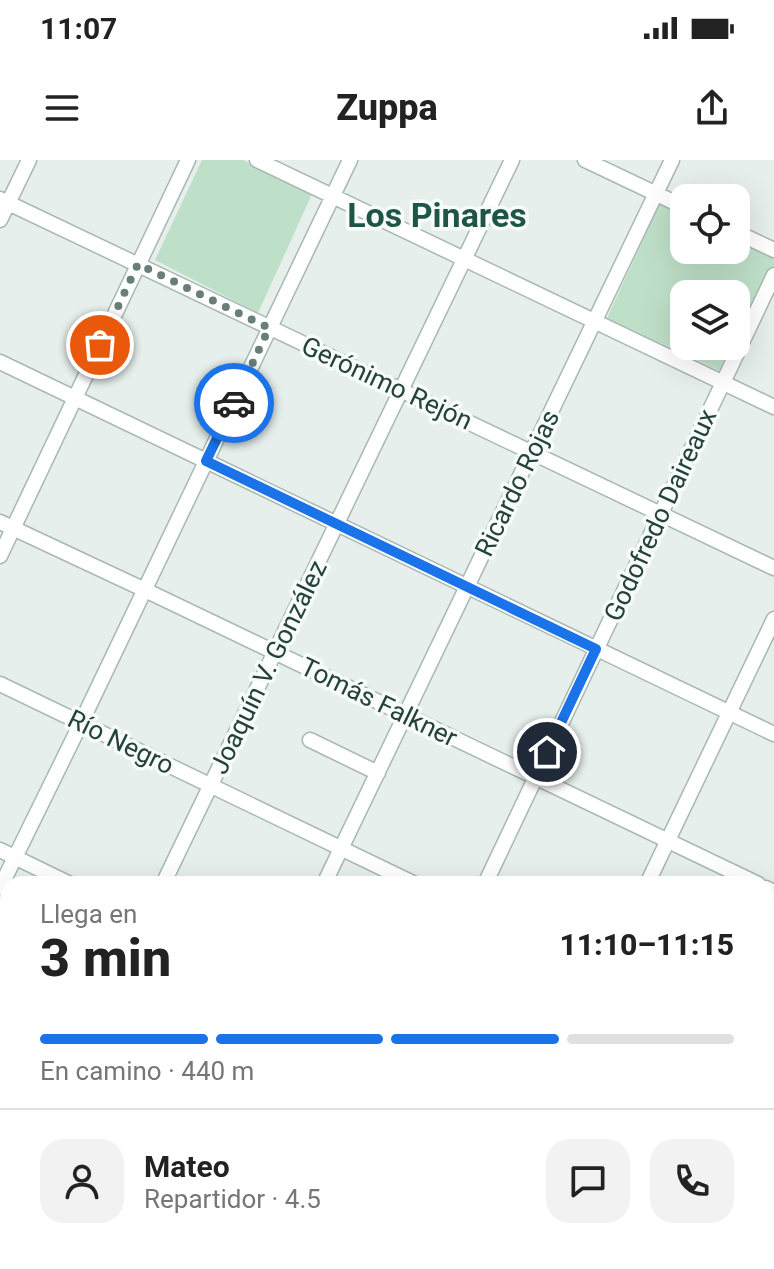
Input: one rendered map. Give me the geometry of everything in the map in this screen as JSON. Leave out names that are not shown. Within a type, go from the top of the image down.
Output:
[{"type":"street","points":[[0,220],[4,201],[29,160]]},
{"type":"street","points":[[0,556],[6,526],[74,398],[188,160]]},
{"type":"street","points":[[257,160],[774,407]]},
{"type":"street","points":[[6,876],[350,160]]},
{"type":"street","name":"Joaquín V. González","points":[[167,876],[512,160]]},
{"type":"street","points":[[585,160],[670,201]]},
{"type":"street","name":"Ricardo Rojas","points":[[328,876],[672,160]]},
{"type":"street","name":"Gerónimo Rejón","points":[[4,201],[774,568]]},
{"type":"street","points":[[750,239],[774,250]]},
{"type":"street","name":"Godofredo Daireaux","points":[[489,876],[774,275]]},
{"type":"street","points":[[0,362],[774,734]]},
{"type":"street","name":"Tomás Falkner","points":[[6,526],[741,876]]},
{"type":"street","points":[[651,876],[774,619]]},
{"type":"street","name":"Río Negro","points":[[0,684],[399,876]]},
{"type":"street","points":[[310,740],[378,773]]},
{"type":"street","points":[[0,850],[53,876]]},
{"type":"green space","points":[[202,160],[243,160],[312,194],[258,313],[155,260]]},
{"type":"green space","points":[[661,201],[670,205],[670,264],[750,264],[750,243],[774,254],[774,280],[750,331],[750,280],[670,280],[670,347],[607,318]]},
{"type":"green space","points":[[697,360],[736,360],[729,375]]},
{"type":"way so far","points":[[100,345],[138,264],[269,328],[234,403]]},
{"type":"district","name":"Los Pinares","points":[[437,215]]},
{"type":"route","points":[[234,403],[206,461],[596,649],[547,752]]}]
